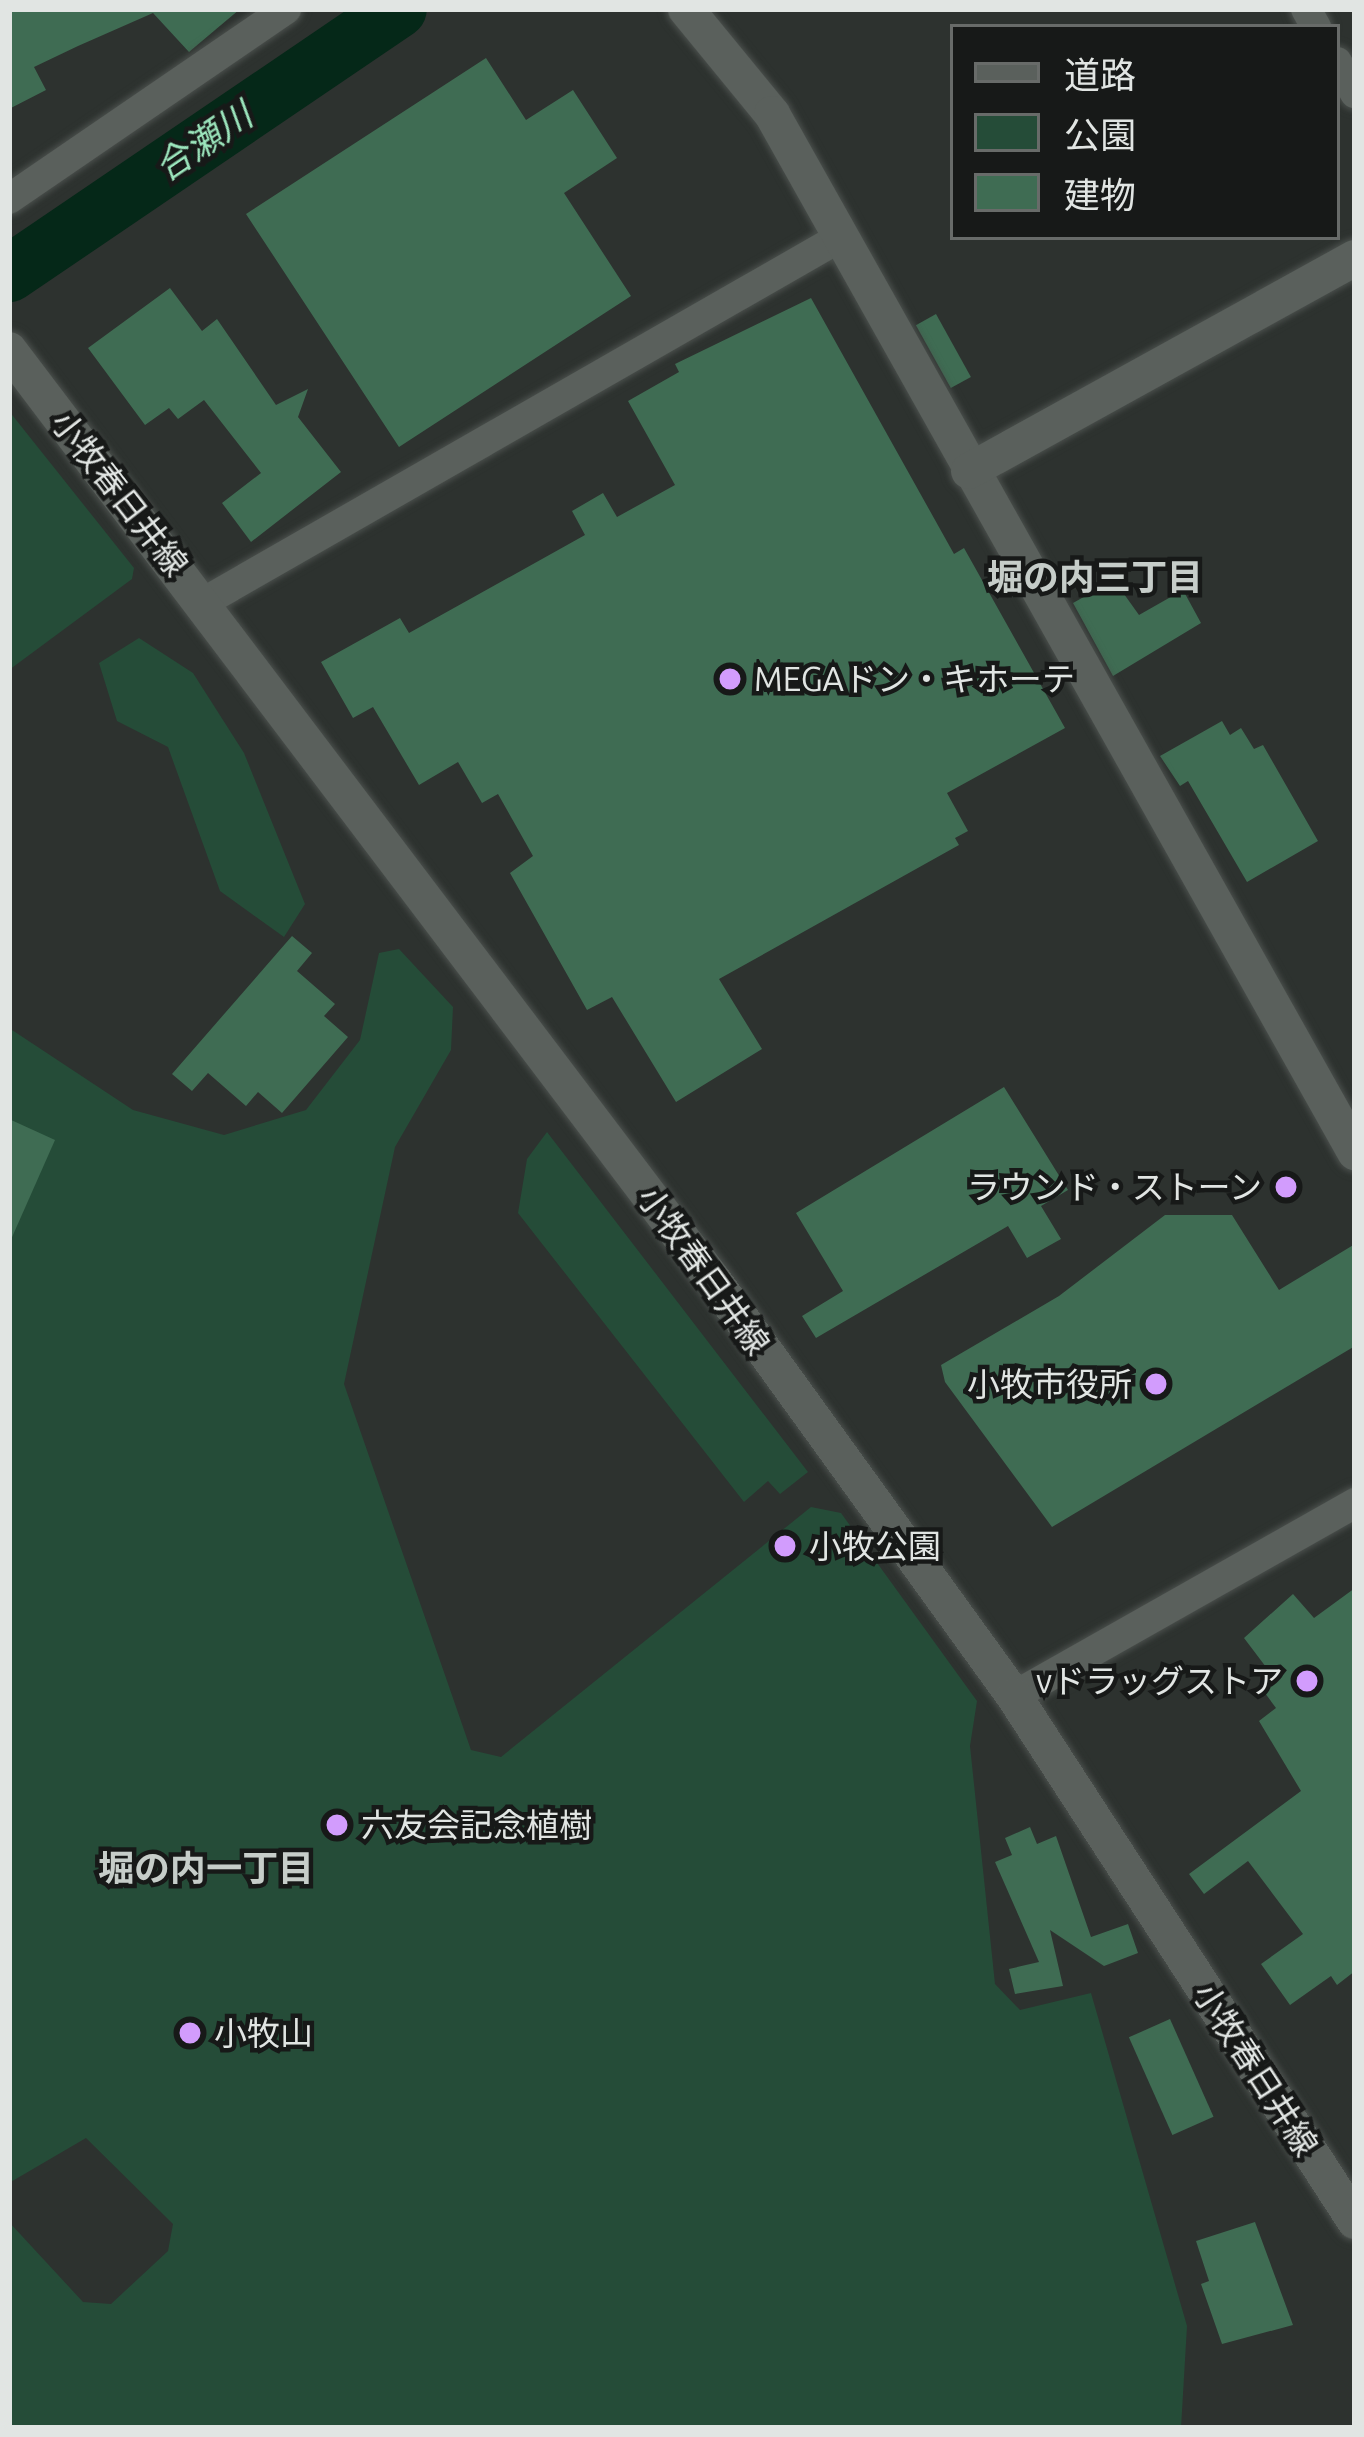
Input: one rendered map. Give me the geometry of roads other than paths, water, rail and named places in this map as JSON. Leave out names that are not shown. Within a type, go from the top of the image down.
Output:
[{"type":"main road","points":[[686,9],[772,114],[1355,1152]]},
{"type":"main road","points":[[969,471],[1355,258]]},
{"type":"main road","name":"小牧春日井線","points":[[9,350],[204,602],[1014,1696],[1355,2222]]},
{"type":"street","points":[[9,200],[286,9]]},
{"type":"street","points":[[204,602],[839,238]]},
{"type":"street","points":[[1014,1696],[1355,1504]]},
{"type":"waterway","name":"合瀬川","points":[[9,273],[398,9]]},
{"type":"place","name":"MEGAドン・キホーテ","points":[[730,679]]},
{"type":"place","name":"ラウンド・ストーン","points":[[1286,1187]]},
{"type":"place","name":"小牧市役所","points":[[1156,1384]]},
{"type":"place","name":"小牧公園","points":[[785,1546]]},
{"type":"place","name":"vドラッグストア","points":[[1307,1681]]},
{"type":"place","name":"六友会記念植樹","points":[[337,1825]]},
{"type":"place","name":"小牧山","points":[[190,2033]]},
{"type":"district","name":"堀の内三丁目","points":[[1095,577]]},
{"type":"district","name":"堀の内一丁目","points":[[206,1868]]}]
